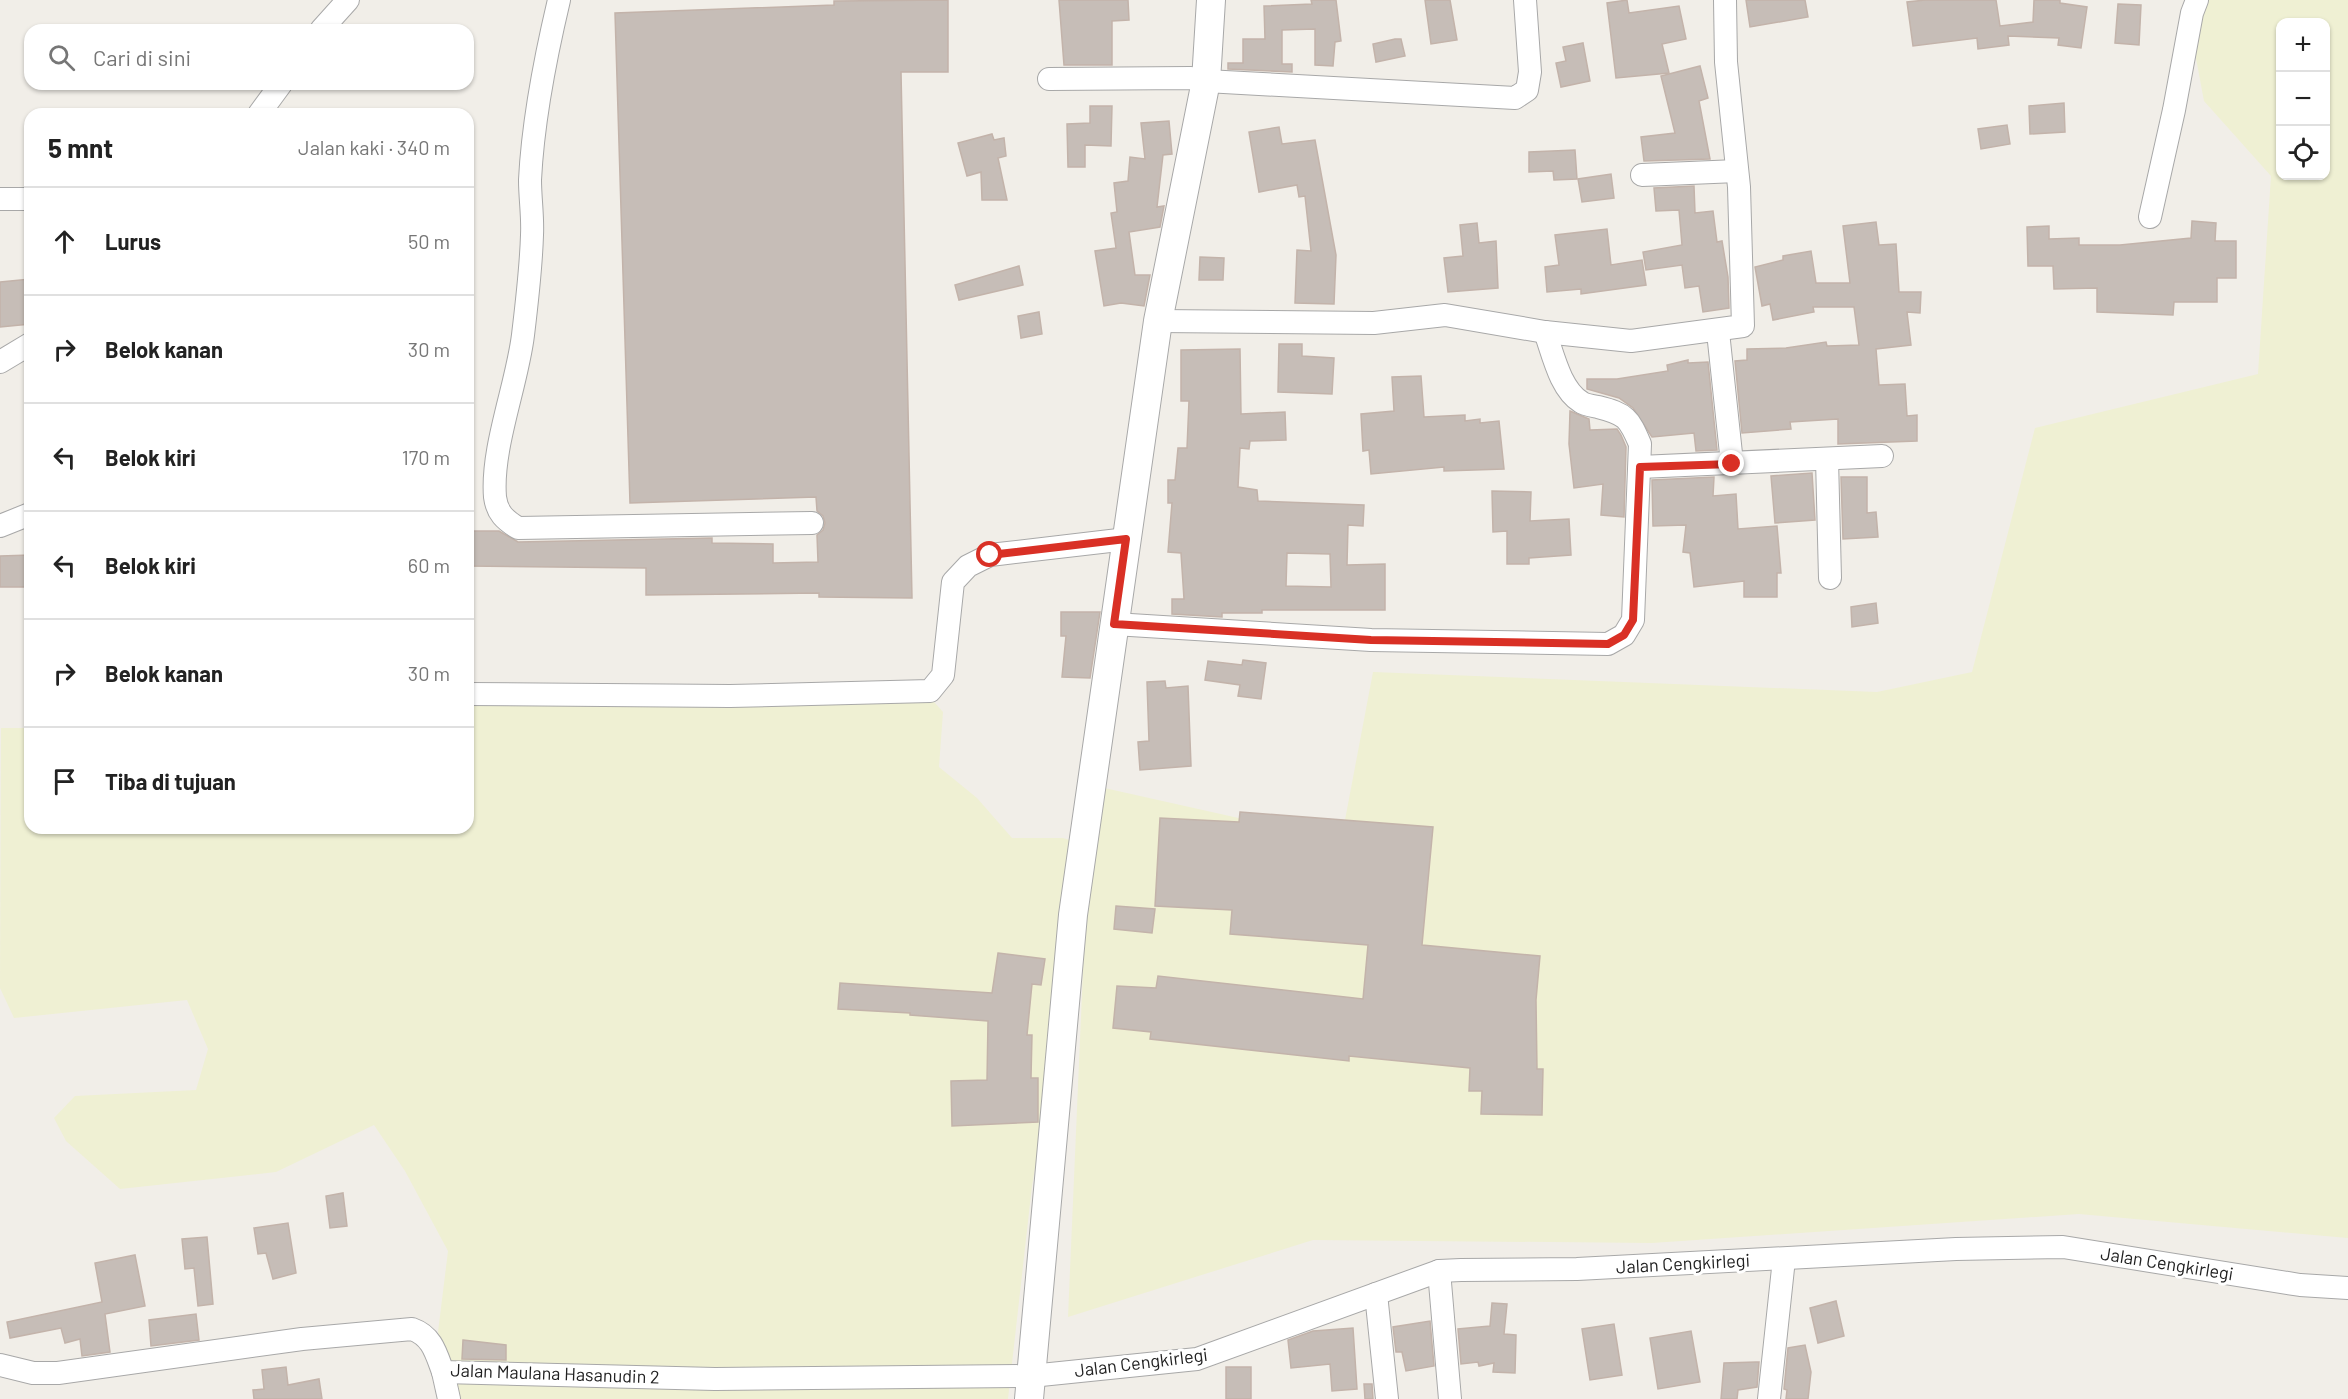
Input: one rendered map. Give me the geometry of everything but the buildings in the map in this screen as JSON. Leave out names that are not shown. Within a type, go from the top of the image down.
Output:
[{"type":"street","points":[[326,24],[348,0]]},
{"type":"street","points":[[559,0],[546,53],[534,133],[530,182],[532,233],[523,336],[501,443],[495,496],[498,510],[504,519],[518,528],[527,529],[812,523]]},
{"type":"street","points":[[1030,1388],[1072,915],[1158,321],[1206,81],[1211,0]]},
{"type":"street","points":[[1049,79],[1118,76],[1191,78],[1206,81],[1515,98],[1527,90],[1530,72],[1525,0]]},
{"type":"street","points":[[1158,321],[1374,323],[1445,315],[1545,332],[1631,341],[1718,332],[1743,326],[1737,171],[1726,62],[1725,0]]},
{"type":"street","points":[[2150,217],[2197,0]]},
{"type":"street","points":[[263,108],[277,90]]},
{"type":"street","points":[[1642,175],[1737,171]]},
{"type":"street","points":[[0,199],[24,199]]},
{"type":"street","points":[[1114,624],[1371,640],[1608,644],[1624,635],[1633,620],[1640,444],[1631,423],[1620,412],[1581,403],[1573,394],[1564,382],[1545,332]]},
{"type":"street","points":[[1718,332],[1732,464]]},
{"type":"street","points":[[0,362],[24,348]]},
{"type":"street","points":[[1640,467],[1882,456]]},
{"type":"street","points":[[1827,459],[1830,578]]},
{"type":"street","points":[[0,526],[24,516]]},
{"type":"street","points":[[474,694],[730,696],[930,691],[944,675],[953,582],[968,566],[990,555],[1126,539]]},
{"type":"street","name":"Jalan Cengkirlegi","points":[[1030,1388],[1197,1359],[1439,1271],[1577,1269],[1956,1249],[2063,1247],[2300,1286],[2348,1288]]},
{"type":"street","points":[[1770,1399],[1784,1259]]},
{"type":"street","points":[[1439,1271],[1450,1399]]},
{"type":"street","points":[[1376,1294],[1387,1399]]},
{"type":"street","name":"Jalan Maulana Hasanudin 2","points":[[0,1365],[33,1373],[58,1373],[302,1339],[412,1329],[422,1333],[432,1344],[443,1372],[1030,1388]]},
{"type":"street","points":[[443,1372],[449,1399]]},
{"type":"green space","points":[[2185,0],[2348,0],[2348,1238],[2079,1214],[1652,1243],[1313,1240],[1068,1317],[1091,785],[1341,841],[1373,672],[1877,692],[1972,672],[2035,428],[2258,374],[2271,176],[2204,101]]},
{"type":"green space","points":[[920,686],[943,712],[939,767],[977,798],[1012,838],[1063,838],[1073,841],[1045,1109],[1032,1186],[1008,1399],[457,1399],[438,1332],[448,1251],[405,1171],[374,1125],[276,1172],[120,1189],[66,1141],[54,1118],[75,1096],[196,1090],[208,1049],[187,1000],[14,1018],[0,988],[1,728],[24,728],[24,834],[474,834],[474,705]]},
{"type":"route","points":[[990,555],[1126,539],[1114,624],[1371,640],[1608,644],[1624,635],[1633,620],[1640,467],[1732,464]]}]
